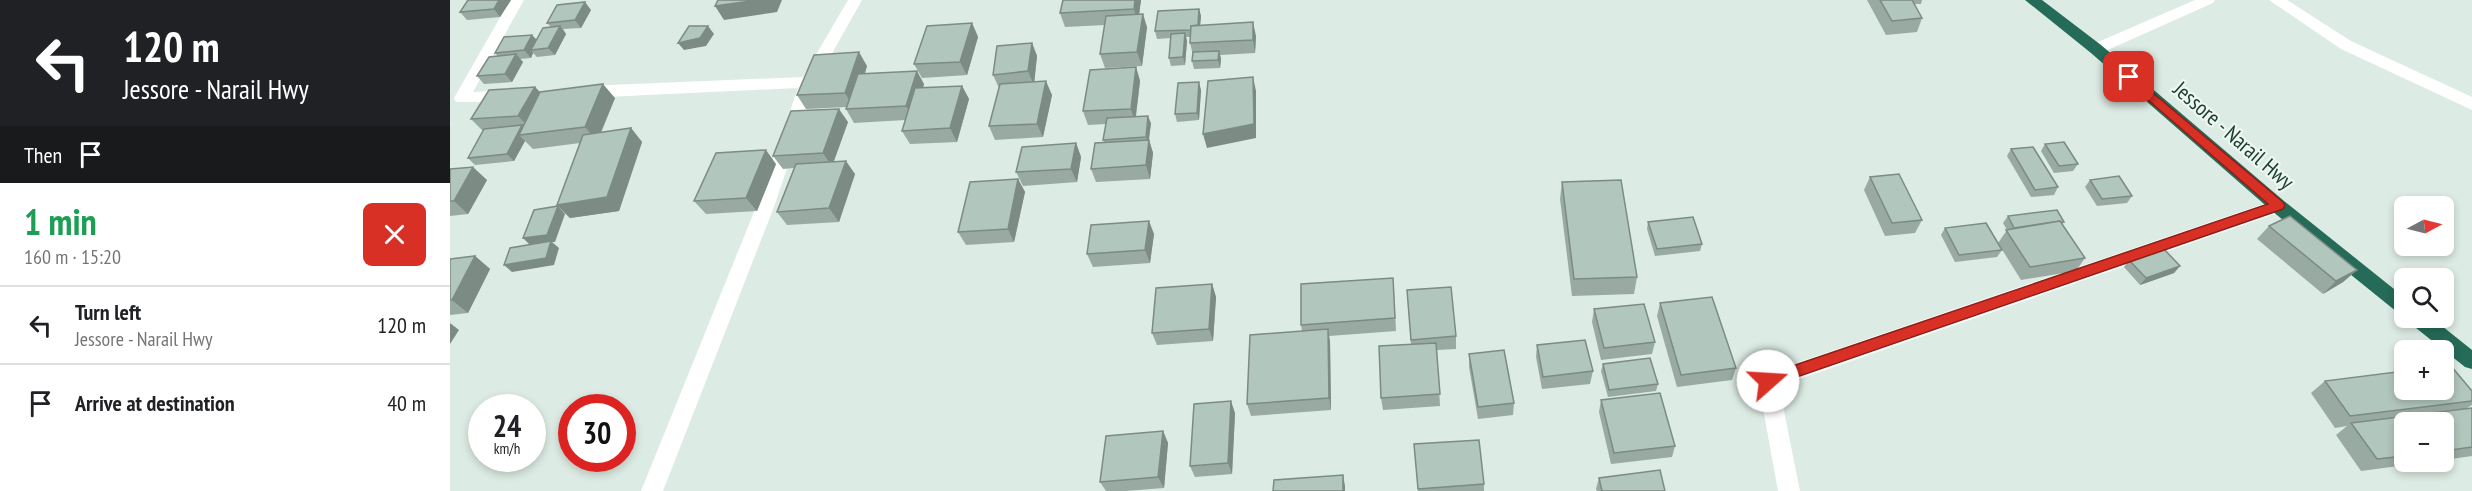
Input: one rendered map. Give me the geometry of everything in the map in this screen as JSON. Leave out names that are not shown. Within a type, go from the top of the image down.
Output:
[{"type":"highway","name":"Jessore - Narail Hwy","points":[[2032,0],[2096,49],[2278,206],[2394,299]]},
{"type":"highway","points":[[2431,328],[2472,361]]},
{"type":"street","points":[[516,0],[462,98],[521,95]]},
{"type":"street","points":[[652,491],[765,207],[808,82],[855,0]]},
{"type":"street","points":[[2096,49],[2208,0]]},
{"type":"street","points":[[2276,0],[2346,45],[2472,104]]},
{"type":"street","points":[[569,93],[808,82]]},
{"type":"street","points":[[1789,491],[1768,381],[2278,206]]},
{"type":"building","points":[[468,0],[499,0],[494,9],[460,12]]},
{"type":"building","points":[[718,0],[758,0],[715,6]]},
{"type":"building","points":[[1063,0],[1135,0],[1134,9],[1060,13]]},
{"type":"building","points":[[1880,0],[1912,0],[1922,18],[1892,21]]},
{"type":"building","points":[[585,2],[575,20],[547,23],[557,5]]},
{"type":"building","points":[[1199,9],[1198,25],[1191,26],[1191,30],[1155,31],[1158,11]]},
{"type":"building","points":[[1143,14],[1137,52],[1100,54],[1106,16]]},
{"type":"building","points":[[1253,22],[1253,40],[1190,43],[1191,26]]},
{"type":"building","points":[[972,23],[960,62],[914,64],[927,26]]},
{"type":"building","points":[[560,26],[548,48],[531,50],[543,28]]},
{"type":"building","points":[[689,26],[708,26],[700,38],[678,43]]},
{"type":"building","points":[[1185,33],[1183,57],[1169,58],[1171,34]]},
{"type":"building","points":[[532,35],[524,50],[495,53],[504,37]]},
{"type":"building","points":[[1032,43],[1028,71],[993,75],[997,46]]},
{"type":"building","points":[[1219,51],[1218,60],[1192,61],[1193,52]]},
{"type":"building","points":[[859,52],[845,93],[797,95],[814,55]]},
{"type":"building","points":[[516,54],[505,74],[477,76],[489,57]]},
{"type":"building","points":[[1136,67],[1131,109],[1083,111],[1090,70]]},
{"type":"building","points":[[917,71],[906,106],[846,109],[858,74]]},
{"type":"building","points":[[1253,77],[1254,124],[1203,134],[1208,81]]},
{"type":"building","points":[[1046,81],[1037,124],[989,126],[1000,84]]},
{"type":"building","points":[[1199,82],[1197,113],[1175,114],[1178,83]]},
{"type":"building","points":[[603,84],[585,127],[519,135],[540,92]]},
{"type":"building","points":[[962,86],[950,128],[902,131],[915,88]]},
{"type":"building","points":[[535,87],[518,116],[471,119],[489,90]]},
{"type":"building","points":[[839,109],[823,153],[773,156],[791,111]]},
{"type":"building","points":[[1148,116],[1146,137],[1103,140],[1107,118]]},
{"type":"building","points":[[522,125],[507,154],[468,158],[484,129]]},
{"type":"building","points":[[631,128],[607,197],[557,205],[583,135]]},
{"type":"building","points":[[1149,140],[1146,165],[1091,169],[1095,143]]},
{"type":"building","points":[[2064,142],[2078,164],[2059,166],[2045,144]]},
{"type":"building","points":[[1076,143],[1071,169],[1016,172],[1022,147]]},
{"type":"building","points":[[2033,147],[2058,187],[2035,190],[2011,149]]},
{"type":"building","points":[[766,150],[746,198],[694,201],[716,153]]},
{"type":"building","points":[[846,161],[829,208],[777,212],[796,164]]},
{"type":"building","points":[[473,167],[454,201],[450,201],[450,169]]},
{"type":"building","points":[[1899,174],[1922,220],[1892,223],[1870,177]]},
{"type":"building","points":[[2119,176],[2132,196],[2102,199],[2090,180]]},
{"type":"building","points":[[1018,179],[1008,229],[958,232],[970,182]]},
{"type":"building","points":[[1621,180],[1637,277],[1574,279],[1562,182]]},
{"type":"building","points":[[558,206],[547,235],[523,238],[534,210]]},
{"type":"building","points":[[2057,210],[2064,222],[2014,228],[2008,216]]},
{"type":"building","points":[[2290,216],[2357,270],[2336,281],[2269,226]]},
{"type":"building","points":[[1693,217],[1702,244],[1657,249],[1648,222]]},
{"type":"building","points":[[1149,221],[1145,250],[1087,254],[1091,225]]},
{"type":"building","points":[[2060,221],[2085,258],[2030,267],[2006,230]]},
{"type":"building","points":[[1986,223],[2002,250],[1959,255],[1945,228]]},
{"type":"building","points":[[551,241],[546,258],[504,265],[510,248]]},
{"type":"building","points":[[2163,248],[2180,266],[2146,278],[2129,260]]},
{"type":"building","points":[[475,256],[452,300],[450,300],[450,259]]},
{"type":"building","points":[[1393,278],[1395,318],[1301,325],[1301,284]]},
{"type":"building","points":[[1212,284],[1209,329],[1152,333],[1156,288]]},
{"type":"building","points":[[1451,287],[1456,336],[1411,340],[1407,290]]},
{"type":"building","points":[[1712,297],[1736,368],[1681,375],[1660,303]]},
{"type":"building","points":[[1644,304],[1655,342],[1604,348],[1594,309]]},
{"type":"building","points":[[1328,329],[1329,398],[1247,404],[1250,335]]},
{"type":"building","points":[[1585,340],[1593,371],[1543,377],[1537,345]]},
{"type":"building","points":[[1436,343],[1440,394],[1381,398],[1379,346]]},
{"type":"building","points":[[1504,350],[1514,403],[1478,407],[1469,354]]},
{"type":"building","points":[[1650,358],[1658,384],[1609,390],[1603,364]]},
{"type":"building","points":[[2454,370],[2472,391],[2472,401],[2350,416],[2325,381],[2394,372],[2394,400],[2454,400]]},
{"type":"building","points":[[1660,393],[1675,446],[1614,453],[1601,400]]},
{"type":"building","points":[[1231,401],[1228,463],[1190,466],[1194,404]]},
{"type":"building","points":[[2472,408],[2472,447],[2454,450],[2454,412],[2440,412]]},
{"type":"building","points":[[2394,418],[2394,457],[2377,459],[2351,423]]},
{"type":"building","points":[[1163,431],[1158,477],[1100,482],[1106,436]]},
{"type":"building","points":[[1479,440],[1484,484],[1418,489],[1414,444]]},
{"type":"building","points":[[1660,470],[1665,491],[1602,491],[1599,478]]},
{"type":"building","points":[[1343,475],[1343,491],[1273,491],[1274,480]]},
{"type":"route","points":[[1768,381],[2278,206],[2129,77]]}]
